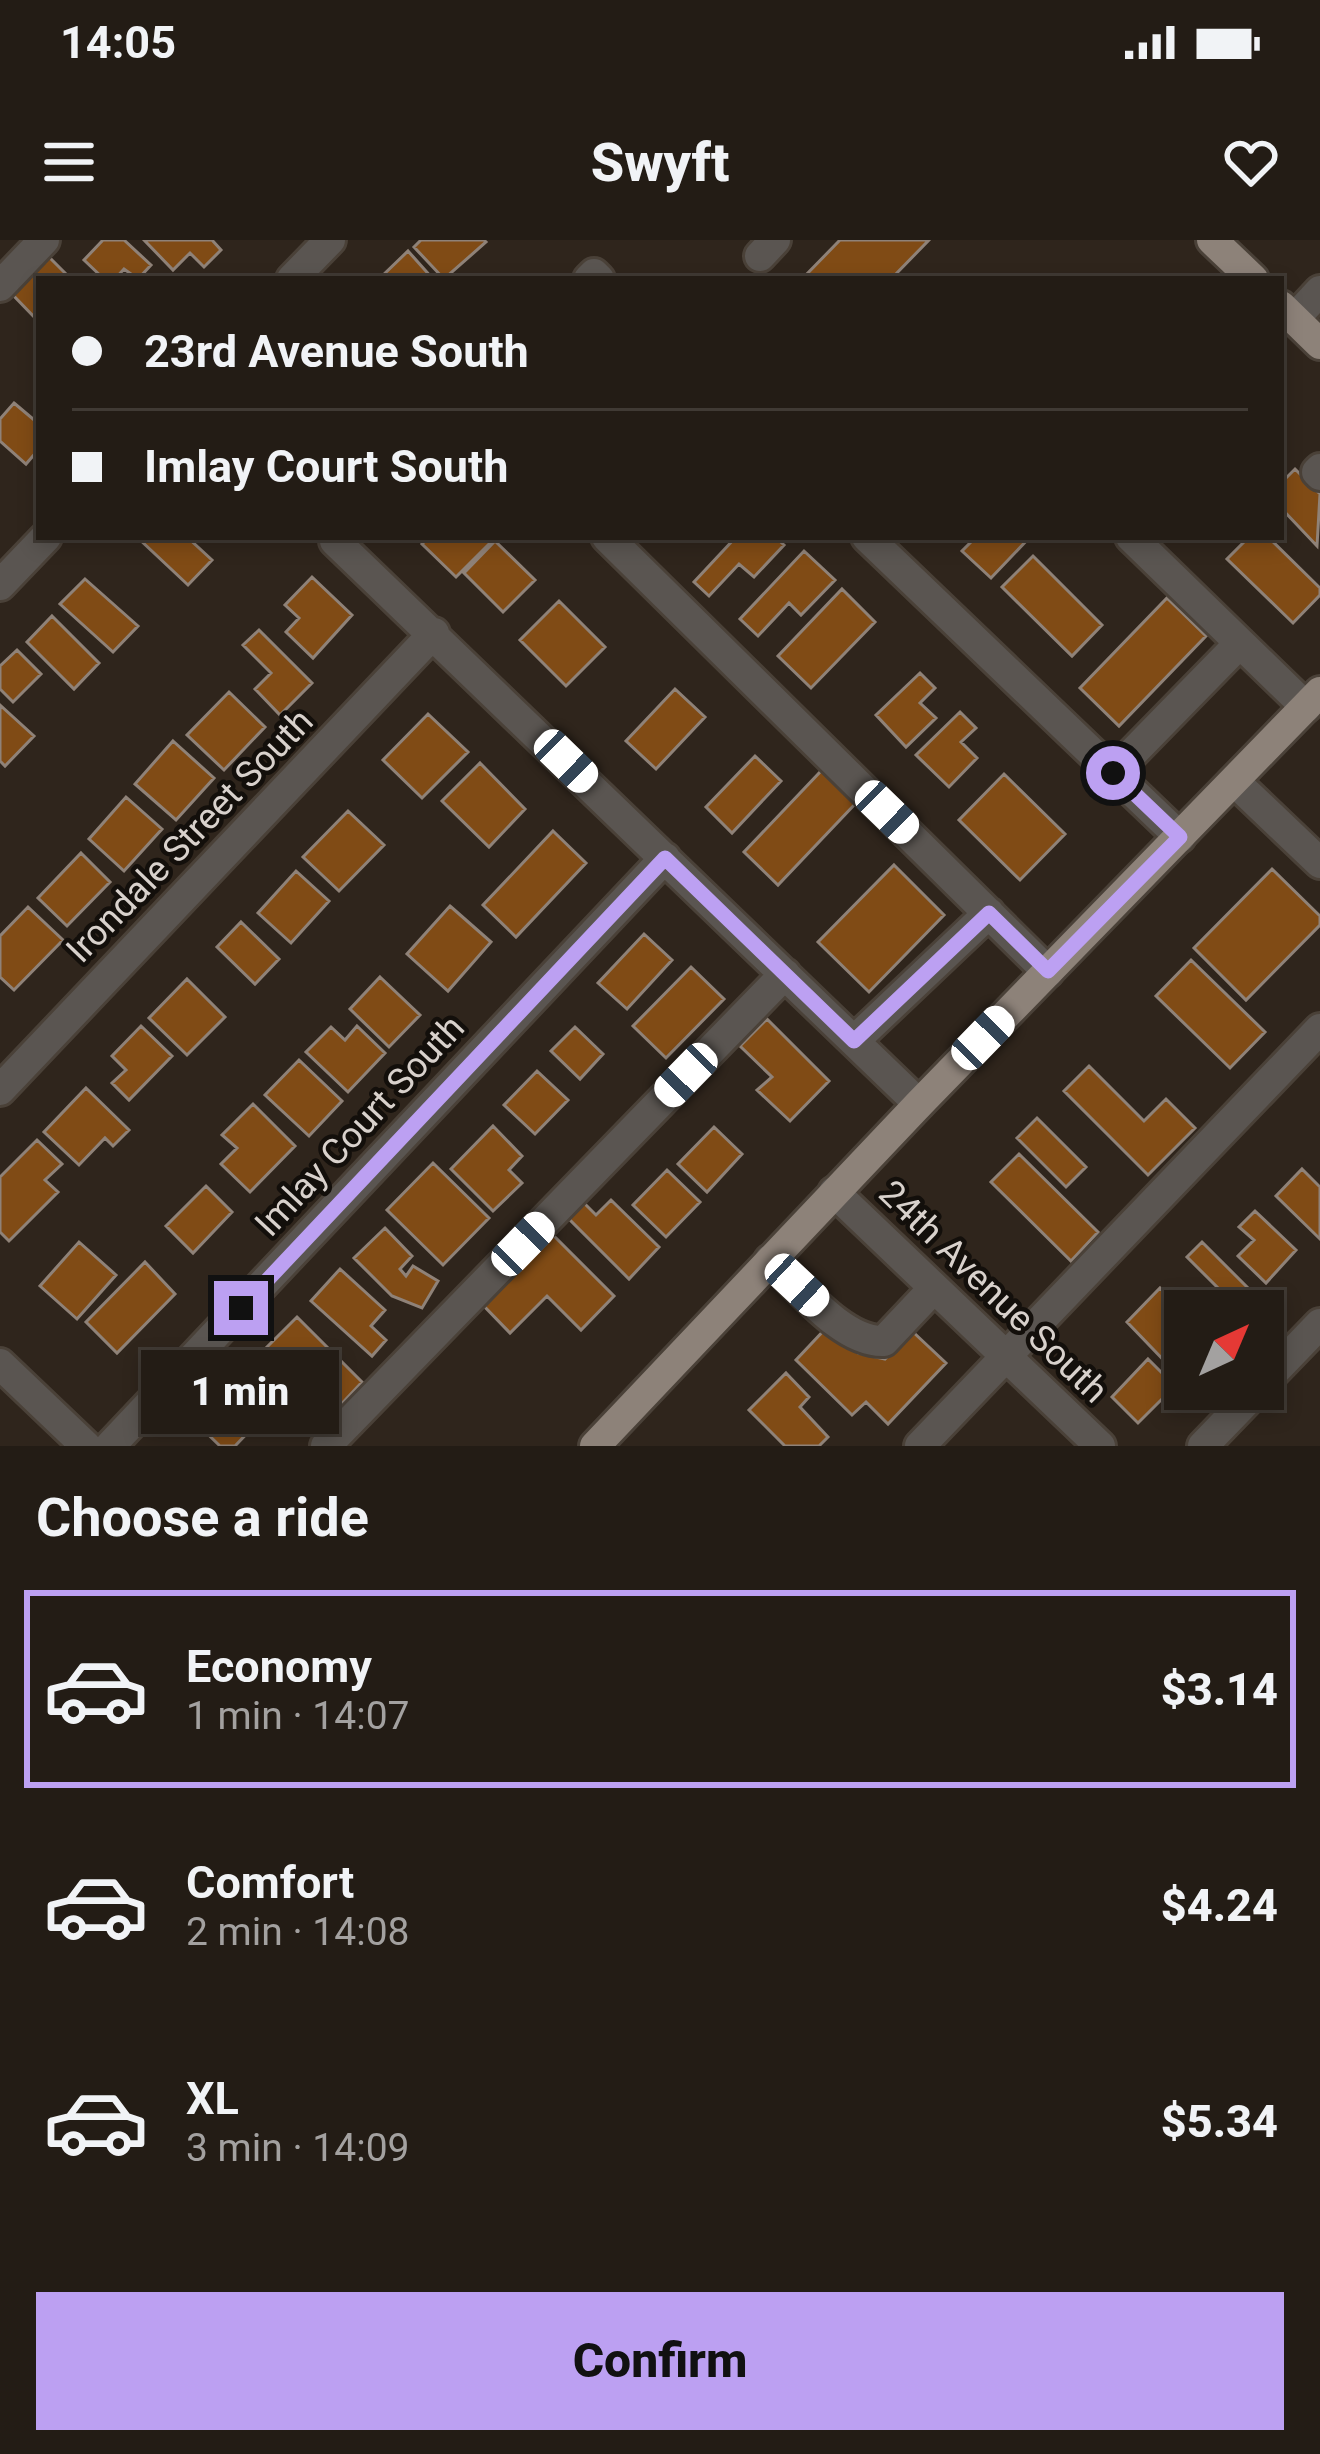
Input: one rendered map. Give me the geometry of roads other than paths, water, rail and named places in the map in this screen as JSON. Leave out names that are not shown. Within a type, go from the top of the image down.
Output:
[{"type":"main road","points":[[1212,240],[1249,276]]},
{"type":"main road","points":[[1288,313],[1320,344]]},
{"type":"main road","points":[[595,1446],[834,1192],[1313,699]]},
{"type":"street","points":[[0,286],[44,240]]},
{"type":"street","points":[[295,276],[330,240]]},
{"type":"street","points":[[1288,313],[1320,291]]},
{"type":"street","points":[[0,585],[43,540]]},
{"type":"street","points":[[338,540],[919,1104]]},
{"type":"street","points":[[611,540],[1048,971]]},
{"type":"street","points":[[870,540],[1180,837]]},
{"type":"street","points":[[1134,540],[1240,643],[1313,699]]},
{"type":"street","name":"Irondale Street South","points":[[0,1090],[434,633]]},
{"type":"street","points":[[1113,773],[1240,643]]},
{"type":"street","points":[[1234,781],[1320,863]]},
{"type":"street","name":"Imlay Court South","points":[[110,1446],[665,858]]},
{"type":"street","points":[[854,1041],[989,913]]},
{"type":"street","points":[[326,1446],[785,974]]},
{"type":"street","points":[[920,1446],[1320,1030]]},
{"type":"street","name":"24th Avenue South","points":[[834,1192],[1100,1446]]},
{"type":"street","points":[[770,1260],[851,1335],[869,1342],[884,1341],[934,1288]]},
{"type":"street","points":[[1284,1361],[1320,1324]]},
{"type":"street","points":[[0,1364],[86,1446]]},
{"type":"street","points":[[1203,1446],[1237,1410]]}]
